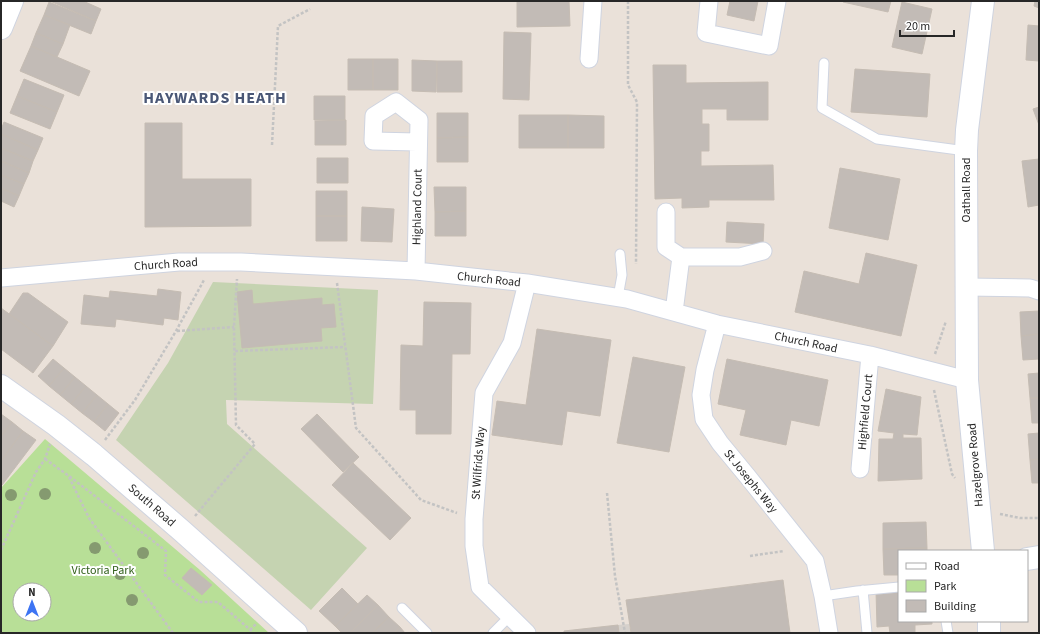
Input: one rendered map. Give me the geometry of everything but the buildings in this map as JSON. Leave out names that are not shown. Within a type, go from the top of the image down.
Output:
[{"type":"main road","points":[[1,28],[12,1]]},
{"type":"main road","name":"Oathall Road","points":[[967,380],[966,151],[967,130],[983,1]]},
{"type":"main road","name":"Hazelgrove Road","points":[[967,380],[983,550]]},
{"type":"main road","name":"South Road","points":[[3,391],[56,425],[94,455],[296,633]]},
{"type":"main road","points":[[1028,559],[1039,557]]},
{"type":"main road","points":[[989,622],[990,633]]},
{"type":"street","points":[[589,59],[593,1]]},
{"type":"street","points":[[709,1],[706,33],[768,46],[777,1]]},
{"type":"street","name":"Highland Court","points":[[416,271],[417,142]]},
{"type":"street","points":[[666,212],[666,247],[681,257],[740,257],[763,251]]},
{"type":"street","points":[[674,312],[681,257]]},
{"type":"street","name":"Church Road","points":[[1,278],[179,262],[241,262],[416,271],[527,283],[622,298],[717,324],[870,355],[967,380]]},
{"type":"street","name":"St Wilfrids Way","points":[[527,283],[512,343],[484,393],[474,519],[474,546],[480,587],[527,633]]},
{"type":"street","points":[[967,288],[1030,288],[1039,291]]},
{"type":"street","name":"St Josephs Way","points":[[717,324],[705,370],[701,395],[704,419],[720,443],[815,561],[829,633]]},
{"type":"street","name":"Highfield Court","points":[[860,468],[870,355]]},
{"type":"lane","points":[[824,63],[822,108],[877,139],[966,151]]},
{"type":"lane","points":[[620,254],[622,298]]},
{"type":"lane","points":[[823,596],[863,590],[898,587]]},
{"type":"lane","points":[[863,590],[867,633]]},
{"type":"lane","points":[[402,608],[427,633]]},
{"type":"lane","points":[[493,633],[510,616]]},
{"type":"lane","points":[[946,622],[948,633]]},
{"type":"path","points":[[622,298],[636,271],[637,102],[628,85],[628,1]]},
{"type":"path","points":[[272,145],[278,26],[310,9]]},
{"type":"path","points":[[335,267],[356,428],[421,500],[474,519]]},
{"type":"path","points":[[210,499],[255,444],[236,425],[234,327],[237,276]]},
{"type":"path","points":[[105,439],[135,400],[206,277]]},
{"type":"path","points":[[176,331],[234,327]]},
{"type":"path","points":[[235,351],[345,347]]},
{"type":"path","points":[[930,370],[952,474],[957,480]]},
{"type":"path","points":[[1,550],[36,472],[45,459],[52,439]]},
{"type":"path","points":[[45,459],[166,551],[166,575],[199,602],[218,602],[254,633]]},
{"type":"path","points":[[69,476],[89,518],[173,633]]},
{"type":"path","points":[[607,493],[615,576],[625,633]]},
{"type":"path","points":[[979,510],[1020,518],[1039,518]]},
{"type":"path","points":[[750,556],[805,548]]},
{"type":"green space","points":[[213,282],[378,290],[373,404],[226,400],[227,424],[367,548],[311,610],[116,440],[168,363]]},
{"type":"green space","name":"Victoria Park","points":[[45,439],[200,570],[269,633],[1,633],[1,488]]},
{"type":"shaded area","points":[[629,624],[631,633],[619,633],[618,625]]},
{"type":"district","name":"HAYWARDS HEATH","points":[[215,97]]}]
